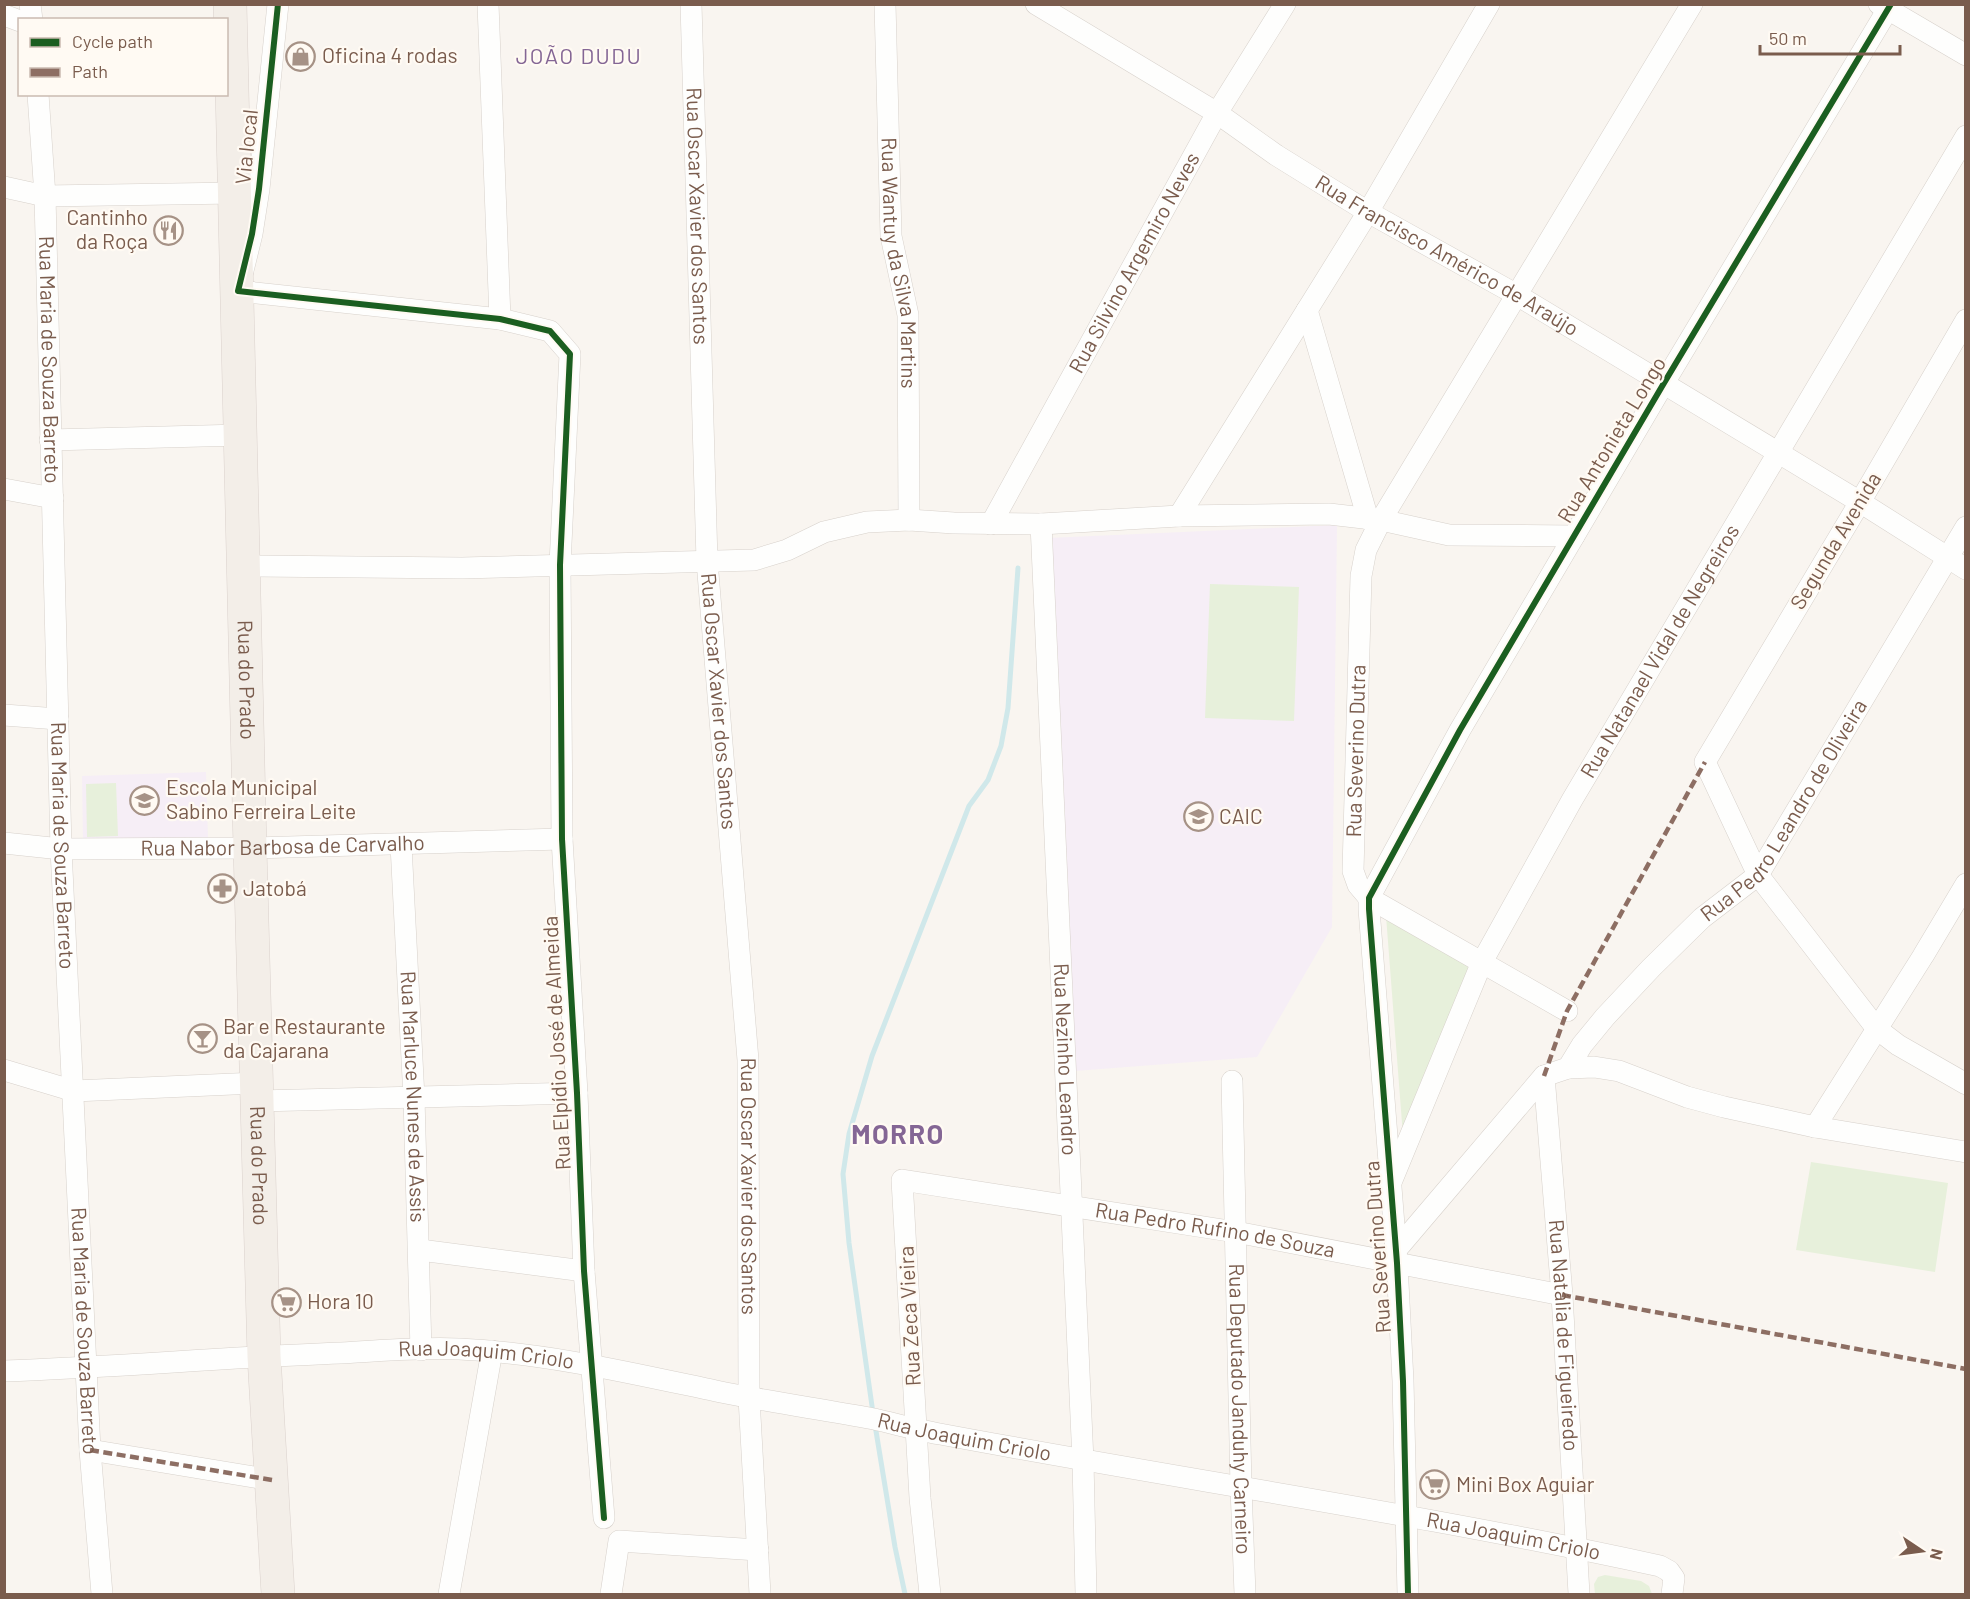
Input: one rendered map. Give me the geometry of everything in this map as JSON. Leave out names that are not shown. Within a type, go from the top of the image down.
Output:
[{"type":"main road","name":"Rua do Prado","points":[[230,4],[264,1356],[278,1594]]},
{"type":"street","name":"Via local","points":[[238,291],[252,234],[259,189],[278,4]]},
{"type":"street","points":[[488,4],[500,319]]},
{"type":"street","name":"Rua Oscar Xavier dos Santos","points":[[691,4],[707,561],[748,1060],[749,1398],[760,1594]]},
{"type":"street","name":"Rua Wantuy da Silva Martins","points":[[885,4],[891,236],[908,315],[909,520]]},
{"type":"street","name":"Rua Francisco Américo de Araújo","points":[[1036,4],[1217,113],[1276,155],[1368,212],[1517,295],[1860,502],[1965,569]]},
{"type":"street","name":"Rua Silvino Argemiro Neves","points":[[991,524],[1217,113],[1285,4]]},
{"type":"street","points":[[1179,516],[1368,212],[1489,4]]},
{"type":"street","name":"Rua Severino Dutra","points":[[1408,1594],[1403,1381],[1397,1256],[1369,898],[1358,885],[1353,871],[1361,576],[1375,520],[1517,295],[1692,4]]},
{"type":"street","points":[[1886,6],[1965,56]]},
{"type":"street","name":"Rua Antonieta Longo","points":[[1369,898],[1460,730],[1886,6]]},
{"type":"street","name":"Rua Maria de Souza Barreto","points":[[38,96],[45,196],[61,849],[90,1450],[102,1594]]},
{"type":"street","name":"Rua Natanael Vidal de Negreiros","points":[[1390,1186],[1482,962],[1572,800],[1965,136]]},
{"type":"street","points":[[4,188],[45,196],[235,193]]},
{"type":"street","name":"Rua Elpídio José de Almeida","points":[[238,291],[500,319],[550,331],[570,354],[560,566],[562,839],[577,1093],[584,1271],[604,1518]]},
{"type":"street","points":[[1307,310],[1375,520]]},
{"type":"street","name":"Segunda Avenida","points":[[1758,875],[1705,762],[1965,320]]},
{"type":"street","points":[[50,440],[241,435]]},
{"type":"street","points":[[4,489],[53,498]]},
{"type":"street","points":[[244,566],[462,568],[754,560],[788,550],[824,532],[867,522],[909,520],[954,524],[1041,524],[1179,516],[1329,514],[1375,520],[1449,536],[1574,536]]},
{"type":"street","name":"Rua Nezinho Leandro","points":[[1041,524],[1083,1461],[1086,1594]]},
{"type":"street","name":"Rua Pedro Leandro de Oliveira","points":[[1568,1068],[1590,1035],[1651,968],[1702,918],[1758,875],[1965,527]]},
{"type":"street","points":[[4,715],[58,719]]},
{"type":"street","name":"Rua Nabor Barbosa de Carvalho","points":[[4,843],[61,849],[250,848],[562,839]]},
{"type":"street","name":"Rua Marluce Nunes de Assis","points":[[401,845],[414,1098],[421,1350]]},
{"type":"street","points":[[1758,875],[1877,1029],[1898,1045],[1965,1084]]},
{"type":"street","points":[[1815,1127],[1965,884]]},
{"type":"street","points":[[1369,898],[1567,1011]]},
{"type":"street","points":[[1397,1256],[1544,1076],[1568,1068],[1594,1067],[1619,1071],[1688,1097],[1724,1107],[1815,1127],[1965,1152]]},
{"type":"street","points":[[4,1070],[74,1091],[258,1092],[414,1098],[577,1093]]},
{"type":"street","name":"Rua Natália de Figueiredo","points":[[1544,1076],[1562,1295],[1579,1594]]},
{"type":"street","name":"Rua Deputado Janduhy Carneiro","points":[[1232,1081],[1245,1594]]},
{"type":"street","name":"Rua Pedro Rufino de Souza","points":[[902,1180],[1397,1256],[1562,1295]]},
{"type":"street","name":"Rua Zeca Vieira","points":[[902,1180],[920,1498],[930,1594]]},
{"type":"street","points":[[420,1250],[584,1271]]},
{"type":"street","name":"Rua Joaquim Criolo","points":[[4,1371],[454,1348],[492,1351],[591,1365],[749,1398],[1083,1461],[1405,1515],[1577,1548],[1669,1570],[1674,1578],[1672,1594]]},
{"type":"street","points":[[449,1594],[492,1351]]},
{"type":"street","points":[[90,1450],[272,1480]]},
{"type":"street","points":[[611,1594],[619,1541],[758,1550]]},
{"type":"shaded area","name":"CAIC","points":[[1337,525],[1332,927],[1257,1057],[1075,1071],[1048,538]]},
{"type":"shaded area","name":"Escola Municipal Sabino Ferreira Leite","points":[[206,772],[208,838],[83,841],[82,776]]},
{"type":"green space","points":[[1210,584],[1299,587],[1294,721],[1205,718]]},
{"type":"green space","points":[[116,783],[118,836],[87,837],[86,784]]},
{"type":"green space","points":[[1386,916],[1474,965],[1403,1136]]},
{"type":"green space","points":[[1811,1162],[1948,1183],[1935,1272],[1796,1250]]},
{"type":"green space","points":[[1605,1575],[1641,1581],[1649,1586],[1652,1594],[1595,1594],[1594,1584],[1598,1577]]},
{"type":"waterway","points":[[873,1413],[849,1243],[843,1174],[849,1134],[872,1056],[969,806],[988,780],[1001,746],[1008,708],[1018,568]]},
{"type":"waterway","points":[[875,1425],[905,1594]]},
{"type":"marked path","points":[[1544,1076],[1567,1011],[1705,762]]},
{"type":"marked path","points":[[1562,1295],[1966,1369]]},
{"type":"marked path","points":[[90,1450],[272,1480]]},
{"type":"cycle path","points":[[278,4],[259,189],[252,234],[238,291],[500,319],[550,331],[570,354],[560,565],[562,839],[577,1093],[584,1271],[604,1518]]},
{"type":"cycle path","points":[[1408,1594],[1403,1381],[1397,1263],[1369,898],[1460,730],[1891,4]]},
{"type":"place","name":"Oficina 4 rodas","points":[[301,56]]},
{"type":"place","name":"Cantinho da Roça","points":[[169,230]]},
{"type":"place","name":"Escola Municipal Sabino Ferreira Leite","points":[[145,800]]},
{"type":"place","name":"CAIC","points":[[1198,817]]},
{"type":"place","name":"Jatobá","points":[[222,889]]},
{"type":"place","name":"Bar e Restaurante da Cajarana","points":[[202,1039]]},
{"type":"place","name":"Hora 10","points":[[286,1302]]},
{"type":"place","name":"Mini Box Aguiar","points":[[1435,1485]]},
{"type":"district","name":"JOÃO DUDU","points":[[579,56]]},
{"type":"district","name":"MORRO","points":[[898,1135]]}]
